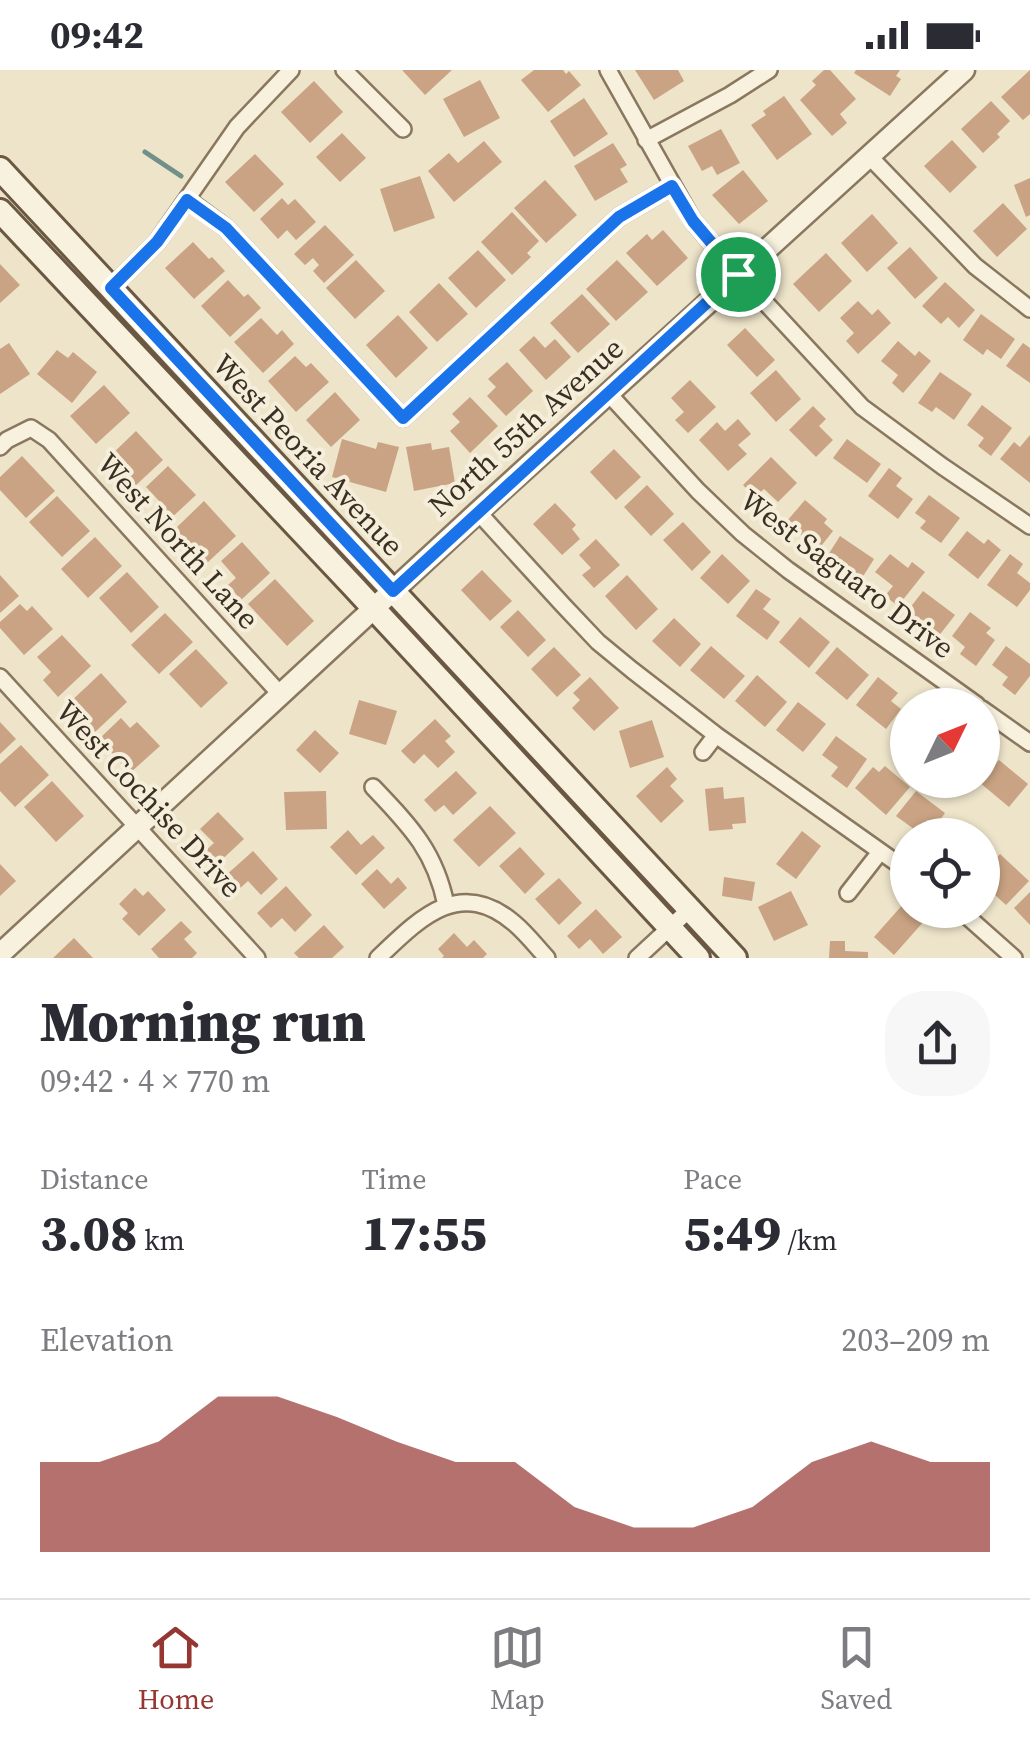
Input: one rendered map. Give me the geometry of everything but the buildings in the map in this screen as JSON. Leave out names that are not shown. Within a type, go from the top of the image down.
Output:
[{"type":"main road","name":"West Peoria Avenue","points":[[0,170],[735,958]]},
{"type":"main road","name":"West Peoria Avenue","points":[[0,211],[698,958]]},
{"type":"street","points":[[111,288],[157,242],[237,127],[291,70]]},
{"type":"street","points":[[344,70],[402,129]]},
{"type":"street","points":[[608,70],[693,221],[738,274],[862,407],[1030,526]]},
{"type":"street","points":[[646,140],[769,70]]},
{"type":"street","name":"North 55th Avenue","points":[[0,954],[964,70]]},
{"type":"street","points":[[870,156],[975,266],[1030,308]]},
{"type":"street","points":[[187,200],[226,228],[403,418],[619,217],[672,186]]},
{"type":"street","name":"West Saguaro Drive","points":[[608,394],[698,492],[743,534],[953,688]]},
{"type":"street","name":"West North Lane","points":[[0,447],[31,428],[49,440],[281,696]]},
{"type":"street","points":[[478,512],[598,642],[668,700],[890,859]]},
{"type":"street","name":"West Cochise Drive","points":[[0,678],[257,958]]},
{"type":"street","name":"West Saguaro Drive","points":[[1000,721],[1030,743]]},
{"type":"street","points":[[704,752],[716,735]]},
{"type":"street","points":[[373,787],[418,838],[435,864],[446,905]]},
{"type":"street","points":[[848,893],[880,852]]},
{"type":"street","points":[[378,958],[430,912],[446,905],[474,904],[514,922],[547,958]]},
{"type":"street","points":[[637,958],[690,909]]},
{"type":"street","points":[[980,928],[1014,958]]},
{"type":"waterway","points":[[145,152],[181,176]]},
{"type":"route","points":[[672,186],[693,221],[738,274],[393,591],[111,288],[157,242],[187,200],[226,228],[403,418],[619,217],[672,186]]}]
